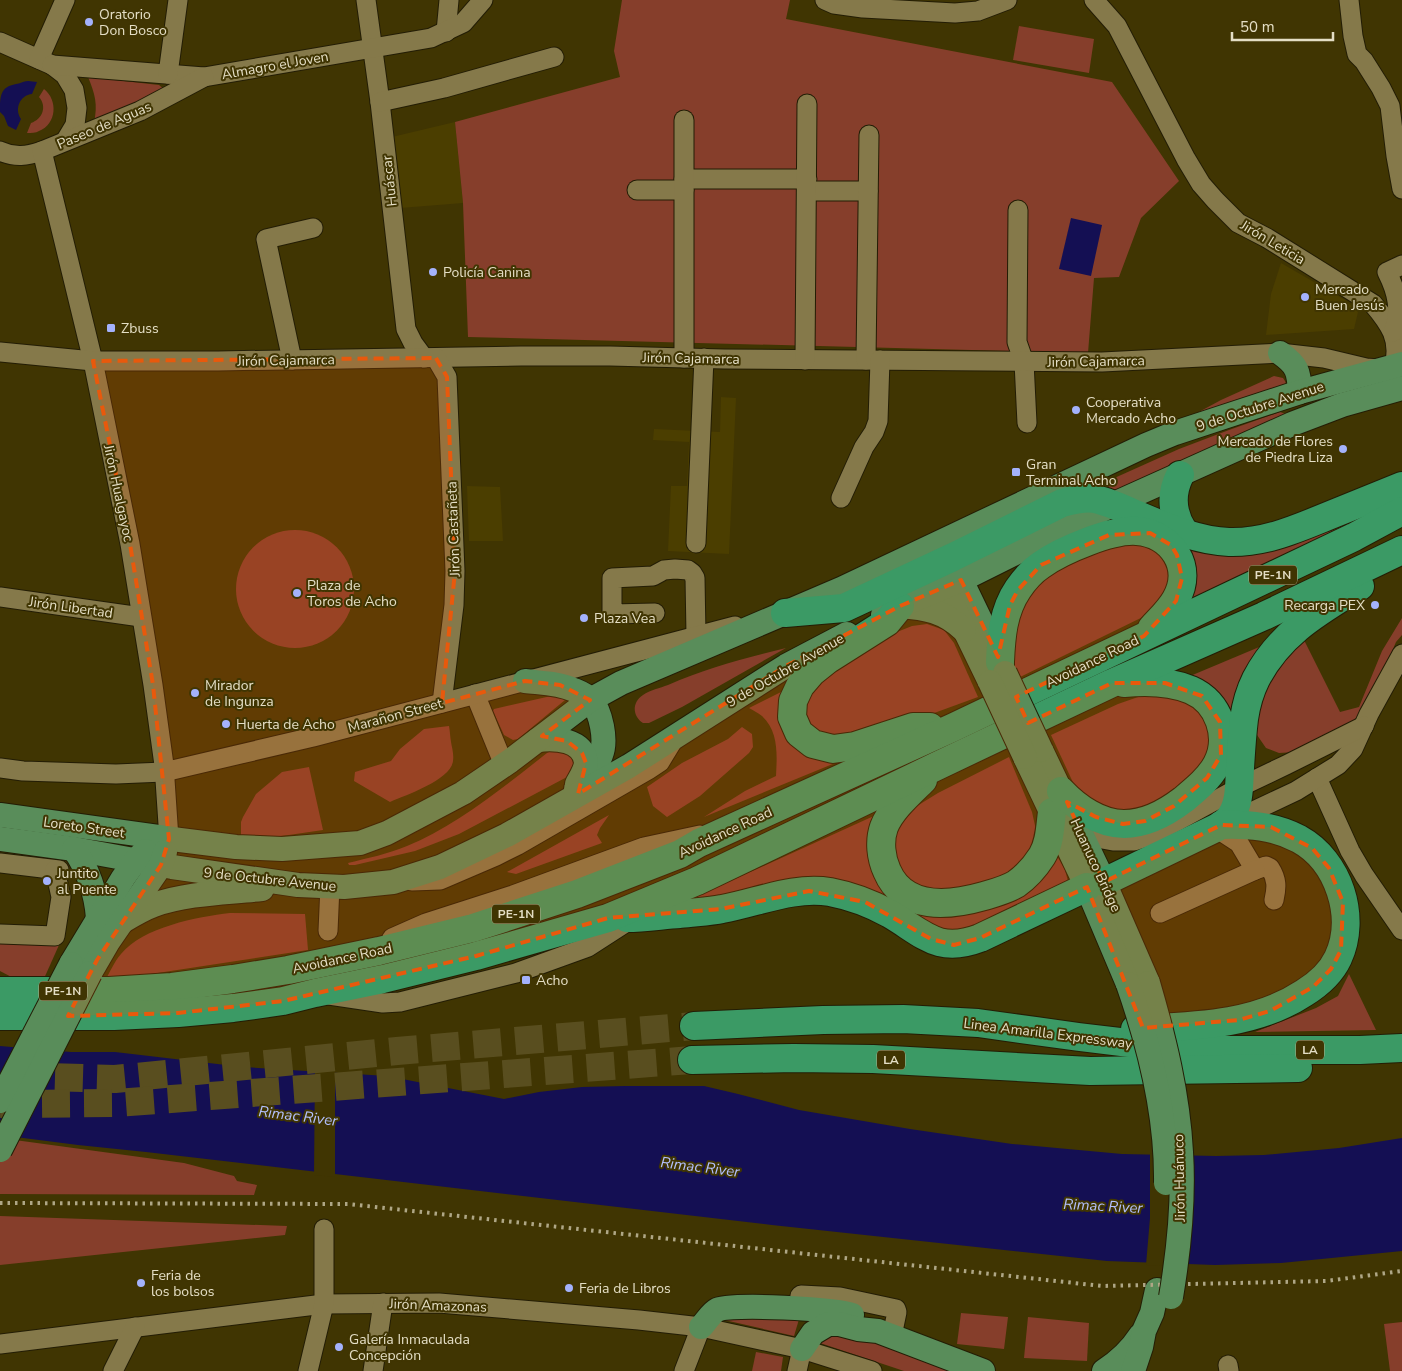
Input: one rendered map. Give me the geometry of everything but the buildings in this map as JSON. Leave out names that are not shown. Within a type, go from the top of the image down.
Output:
[{"type":"highway","points":[[1180,475],[1173,501],[1175,514],[1184,532]]},
{"type":"highway","points":[[785,613],[844,608],[949,576],[1054,498],[1062,503],[1079,498],[1095,499],[1114,504],[1184,532],[1206,539],[1228,542],[1255,541],[1295,530],[1402,486]]},
{"type":"highway","name":"Avoidance Road","points":[[6,988],[109,991],[172,987],[242,978],[473,928],[577,894],[680,854],[699,843],[954,727],[1354,536],[1402,510]]},
{"type":"highway","points":[[998,673],[1001,638],[1010,605],[1029,575],[1058,555],[1088,542],[1123,532],[1137,531],[1150,533],[1162,539],[1171,545],[1181,566],[1182,583],[1176,600],[1144,636]]},
{"type":"highway","points":[[631,912],[721,910],[787,894],[809,891],[828,892],[865,902],[889,913],[931,939],[954,945],[980,938],[1219,827],[1231,816],[1237,803],[1240,787],[1244,717],[1249,696],[1256,679],[1270,656],[1285,638],[1304,622],[1380,575],[1402,552]]},
{"type":"highway","name":"Avoidance Road","points":[[0,1016],[114,1016],[178,1013],[284,1001],[476,956],[631,912],[1112,683],[1264,616],[1402,552]]},
{"type":"highway","points":[[900,606],[887,622],[827,660],[812,672],[800,686],[793,701],[792,717],[800,733],[813,744],[833,749],[855,746],[913,727],[954,727]]},
{"type":"highway","points":[[937,766],[896,807],[884,826],[881,846],[883,863],[890,878],[900,890],[918,900],[936,904],[974,899],[1014,884],[1030,872],[1042,855],[1049,837],[1056,802],[1076,806],[1096,817],[1114,823],[1134,823],[1152,818],[1174,806],[1192,793],[1207,778],[1217,764],[1222,746],[1222,729],[1214,708],[1202,696],[1185,688],[1165,683],[1112,683]]},
{"type":"highway","points":[[1078,1037],[1125,1029],[1225,1022],[1250,1018],[1292,1000],[1313,987],[1331,969],[1337,960],[1344,938],[1345,914],[1340,891],[1329,868],[1322,859],[1312,848],[1300,840],[1271,828],[1249,825],[1219,827]]},
{"type":"highway","name":"Linea Amarilla Expressway","points":[[694,1026],[823,1020],[903,1019],[978,1023],[1179,1049],[1360,1050],[1402,1048]]},
{"type":"highway","name":"Linea Amarilla Expressway","points":[[692,1060],[873,1058],[1090,1071],[1402,1065]]},
{"type":"main road","points":[[1280,353],[1293,362],[1300,377],[1300,392]]},
{"type":"main road","name":"9 de Octubre Avenue","points":[[169,839],[236,847],[282,849],[360,843],[387,833],[463,793],[504,765],[590,700],[648,670],[1054,498],[1146,445],[1175,433],[1300,392],[1392,366]]},
{"type":"main road","name":"9 de Octubre Avenue","points":[[161,865],[298,885],[344,887],[393,882],[440,867],[507,835],[629,766],[678,733],[786,666],[900,606],[949,576],[1292,424],[1342,405],[1402,388]]},
{"type":"main road","points":[[949,576],[966,632]]},
{"type":"main road","points":[[949,576],[998,673]]},
{"type":"main road","points":[[900,606],[937,612],[954,620],[966,632],[998,673]]},
{"type":"main road","name":"Huanuco Bridge","points":[[998,673],[1033,753],[1096,884],[1138,983]]},
{"type":"main road","points":[[525,681],[560,685],[575,690],[590,700],[597,712],[602,727],[604,745],[601,755],[592,770],[567,800]]},
{"type":"main road","points":[[538,740],[567,741],[582,753],[586,763],[584,772],[567,800]]},
{"type":"main road","name":"Huanuco Bridge","points":[[1056,802],[1079,828],[1096,884]]},
{"type":"main road","name":"Loreto Street","points":[[0,816],[169,839]]},
{"type":"main road","name":"Loreto Street","points":[[0,839],[74,849],[161,865]]},
{"type":"main road","points":[[0,1150],[80,969],[98,918],[136,860],[154,844],[169,839]]},
{"type":"main road","points":[[0,1101],[80,969],[123,921],[161,865],[169,839]]},
{"type":"main road","points":[[74,849],[86,867],[94,890],[98,918]]},
{"type":"main road","points":[[123,921],[151,906],[183,898],[298,885]]},
{"type":"main road","name":"Jirón Huánuco","points":[[1133,1371],[1142,1347],[1144,1331],[1175,1273],[1181,1220],[1181,1153],[1177,1113],[1164,1038],[1138,983]]},
{"type":"main road","name":"Jirón Huánuco","points":[[1145,1371],[1166,1316],[1164,1293]]},
{"type":"main road","points":[[701,1327],[718,1309],[734,1307],[798,1309],[847,1312],[871,1323],[885,1334]]},
{"type":"main road","points":[[800,1360],[813,1333],[828,1324],[839,1324],[885,1334],[984,1371]]},
{"type":"main road","points":[[1104,1371],[1135,1344],[1144,1331]]},
{"type":"street","points":[[45,62],[65,0]]},
{"type":"street","points":[[168,74],[178,0]]},
{"type":"street","name":"Huáscar","points":[[366,0],[380,102],[406,329],[413,343],[430,358]]},
{"type":"street","points":[[446,32],[449,0]]},
{"type":"street","name":"Almagro el Joven","points":[[45,62],[204,77],[431,38],[463,23],[484,0]]},
{"type":"street","points":[[825,0],[834,4],[863,8],[955,14],[978,11],[1007,0]]},
{"type":"street","name":"Jirón Leticia","points":[[1094,0],[1117,26],[1186,159],[1201,184],[1238,223],[1267,238],[1373,304],[1393,332],[1396,344],[1396,357],[1392,366]]},
{"type":"street","points":[[1349,0],[1357,54],[1364,60],[1390,106],[1402,189]]},
{"type":"street","points":[[0,42],[45,62],[65,75],[74,90],[77,108],[75,125],[66,140]]},
{"type":"street","points":[[380,102],[444,88],[554,57]]},
{"type":"street","name":"Paseo de Aguas","points":[[0,151],[8,155],[26,156],[42,152],[66,140],[140,111],[204,77]]},
{"type":"street","points":[[806,360],[807,104]]},
{"type":"street","points":[[684,120],[684,358]]},
{"type":"street","points":[[841,498],[878,421],[873,360],[868,191],[869,135]]},
{"type":"street","name":"Jirón Hualgayoc","points":[[42,152],[93,361],[130,544],[153,685],[164,772],[169,839]]},
{"type":"street","points":[[638,190],[684,184],[807,185],[868,191]]},
{"type":"street","points":[[1018,210],[1017,342],[1024,362],[1027,423]]},
{"type":"street","points":[[292,360],[266,239],[313,228]]},
{"type":"street","points":[[1393,332],[1397,324],[1399,304],[1395,288],[1387,272],[1402,265]]},
{"type":"street","name":"Jirón Cajamarca","points":[[0,352],[93,361],[610,356],[1024,362],[1102,362],[1280,353],[1324,358],[1366,368],[1392,366]]},
{"type":"street","name":"Jirón Castañeta","points":[[430,358],[447,377],[455,572],[454,605],[442,703]]},
{"type":"street","points":[[696,543],[704,358]]},
{"type":"street","points":[[655,613],[612,614],[612,578],[653,576],[664,570],[688,570],[695,578],[696,635]]},
{"type":"street","name":"Jirón Libertad","points":[[0,597],[141,617]]},
{"type":"street","name":"Marañon Street","points":[[0,768],[23,771],[116,774],[164,772],[302,740],[785,613]]},
{"type":"street","points":[[1254,870],[1240,843],[1219,827],[1296,792],[1338,765],[1353,749],[1402,654]]},
{"type":"street","points":[[474,694],[504,765]]},
{"type":"street","points":[[1079,828],[1097,838],[1113,842],[1134,840],[1152,835],[1240,787],[1364,726]]},
{"type":"street","points":[[393,882],[440,880],[518,846],[660,762],[678,733]]},
{"type":"street","points":[[1317,778],[1350,851],[1364,875],[1402,930]]},
{"type":"street","points":[[0,862],[57,870],[61,897],[55,936],[0,934]]},
{"type":"street","points":[[1160,913],[1266,866],[1270,868],[1276,880],[1277,887],[1274,900]]},
{"type":"street","points":[[328,931],[330,886]]},
{"type":"street","points":[[308,1371],[324,1304],[324,1229]]},
{"type":"street","points":[[373,1371],[384,1303]]},
{"type":"street","name":"Jirón Amazonas","points":[[0,1344],[324,1304],[439,1303],[701,1327],[800,1360],[872,1371]]},
{"type":"street","points":[[113,1371],[135,1327]]},
{"type":"street","points":[[684,1371],[701,1327]]},
{"type":"highlighted area","points":[[436,358],[447,377],[455,571],[442,703],[525,681],[560,685],[590,700],[542,736],[567,741],[582,753],[586,763],[578,794],[786,666],[900,606],[961,580],[998,657],[1010,605],[1018,590],[1041,565],[1109,535],[1150,533],[1171,545],[1177,555],[1182,578],[1176,601],[1144,636],[1016,697],[1028,723],[1112,683],[1165,683],[1202,696],[1220,722],[1221,755],[1207,778],[1174,806],[1145,821],[1123,824],[1096,817],[1067,802],[1104,882],[1221,825],[1271,827],[1312,848],[1329,868],[1343,902],[1341,950],[1331,969],[1313,987],[1270,1011],[1239,1020],[1143,1028],[1087,887],[980,938],[954,945],[931,939],[865,902],[809,891],[721,909],[608,918],[476,956],[283,1001],[178,1013],[68,1016],[97,960],[161,865],[169,839],[153,685],[130,544],[93,361]]},
{"type":"shaded area","points":[[622,0],[790,0],[786,19],[1112,82],[1179,181],[1141,218],[1119,277],[1094,278],[1088,353],[468,337],[463,203],[455,122],[620,77],[614,51]]},
{"type":"shaded area","points":[[1019,26],[1094,39],[1089,73],[1013,60]]},
{"type":"shaded area","points":[[88,77],[159,85],[165,90],[94,123],[95,99]]},
{"type":"shaded area","points":[[44,89],[52,99],[54,111],[52,118],[45,128],[27,133],[31,123],[41,115],[43,104],[39,97]]},
{"type":"shaded area","points":[[455,122],[463,203],[400,208],[392,137]]},
{"type":"shaded area","name":"Mercado Buen Jesús","points":[[1281,263],[1345,300],[1358,312],[1354,329],[1266,335],[1271,294]]},
{"type":"shaded area","points":[[1274,376],[1283,378],[1286,384],[1184,420],[1221,400]]},
{"type":"shaded area","points":[[721,397],[736,398],[729,554],[668,551],[671,486],[687,486],[689,442],[653,440],[654,429],[720,432]]},
{"type":"shaded area","points":[[1280,412],[1286,414],[1108,497],[1081,493],[1179,449]]},
{"type":"shaded area","points":[[467,486],[500,487],[503,541],[469,541]]},
{"type":"shaded area","points":[[1391,505],[1191,599],[1165,535],[1195,546]]},
{"type":"shaded area","points":[[295,530],[318,535],[337,547],[349,566],[354,589],[349,612],[337,631],[318,643],[295,648],[272,643],[253,631],[241,612],[236,589],[241,566],[253,547],[272,535]]},
{"type":"shaded area","points":[[1158,542],[1178,577],[1151,613],[1016,679],[1010,664],[1009,628],[1037,577],[1104,544]]},
{"type":"shaded area","points":[[1402,618],[1402,635],[1396,642],[1371,700],[1359,717],[1341,730],[1296,752],[1279,753],[1266,748],[1257,735],[1255,707],[1260,689],[1303,638],[1340,712],[1359,707],[1382,651]]},
{"type":"shaded area","points":[[927,624],[944,630],[954,643],[978,697],[854,741],[805,733],[804,703],[813,688],[830,674],[887,636],[912,626]]},
{"type":"shaded area","points":[[1264,645],[1234,710],[1226,714],[1183,679]]},
{"type":"shaded area","points":[[786,648],[682,707],[649,723],[643,723],[635,714],[635,706],[639,698],[649,692],[711,668]]},
{"type":"shaded area","points":[[791,687],[784,721],[857,754],[704,817],[745,791],[776,776],[776,744],[772,729],[762,716],[749,708]]},
{"type":"shaded area","points":[[1162,692],[1202,706],[1214,744],[1192,782],[1125,819],[1077,791],[1051,735],[1118,704],[1141,696]]},
{"type":"shaded area","points":[[562,695],[565,696],[565,700],[518,739],[513,740],[504,735],[493,711],[494,709]]},
{"type":"shaded area","points":[[449,726],[453,761],[445,774],[427,786],[390,802],[354,781],[355,772],[391,761],[400,749],[424,729]]},
{"type":"shaded area","points":[[742,727],[752,734],[753,747],[749,753],[700,796],[667,817],[653,806],[647,787],[682,763],[728,739]]},
{"type":"shaded area","points":[[563,748],[575,761],[567,777],[459,834],[415,851],[349,865],[348,863],[385,854],[407,846],[444,828],[480,804],[547,753]]},
{"type":"shaded area","points":[[1009,757],[1032,812],[1036,830],[1036,850],[1026,867],[956,898],[901,884],[892,834],[902,820],[917,806],[938,793]]},
{"type":"shaded area","points":[[309,767],[323,830],[272,837],[241,837],[241,822],[256,794],[282,772]]},
{"type":"shaded area","points":[[887,810],[874,840],[934,913],[1056,854],[1065,870],[1069,885],[954,938],[865,894],[660,913]]},
{"type":"shaded area","points":[[609,815],[597,835],[602,843],[516,874],[507,872]]},
{"type":"shaded area","points":[[230,913],[305,914],[308,950],[105,981],[121,954],[143,937],[171,925],[202,917]]},
{"type":"shaded area","points":[[0,943],[59,945],[42,983],[19,981],[0,971]]},
{"type":"shaded area","points":[[1349,974],[1376,1030],[1255,1032],[1316,1008],[1338,996]]},
{"type":"shaded area","points":[[0,1138],[184,1163],[234,1176],[237,1181],[257,1185],[254,1195],[0,1194]]},
{"type":"shaded area","points":[[0,1216],[287,1226],[285,1235],[0,1265]]},
{"type":"shaded area","points":[[961,1313],[1008,1317],[1004,1349],[957,1344]]},
{"type":"shaded area","points":[[800,1316],[794,1336],[720,1319]]},
{"type":"shaded area","points":[[1028,1317],[1089,1323],[1087,1361],[1024,1358]]},
{"type":"shaded area","points":[[1402,1322],[1402,1371],[1390,1371],[1384,1324]]},
{"type":"shaded area","points":[[840,1331],[963,1371],[904,1371],[814,1341]]},
{"type":"shaded area","points":[[756,1352],[783,1357],[781,1371],[752,1371]]},
{"type":"water","points":[[28,81],[37,82],[32,94],[24,97],[19,103],[18,111],[21,119],[16,130],[8,126],[0,112],[1,97],[7,87]]},
{"type":"water","points":[[1071,218],[1102,225],[1091,276],[1059,269]]},
{"type":"water","name":"Rimac River","points":[[0,1046],[71,1052],[115,1052],[243,1067],[387,1076],[504,1099],[539,1092],[582,1087],[704,1086],[799,1110],[910,1129],[1012,1144],[1122,1154],[1264,1155],[1339,1148],[1402,1138],[1402,1251],[1281,1263],[1215,1265],[1107,1261],[772,1225],[0,1135]]},
{"type":"pier","points":[[315,1069],[335,1070],[335,1177],[314,1175]]},
{"type":"pier","points":[[1150,1153],[1188,1154],[1181,1266],[1146,1265],[1150,1218]]},
{"type":"tunnel","points":[[13,1076],[115,1079],[397,1051],[694,1026]]},
{"type":"tunnel","points":[[0,1104],[117,1103],[692,1060]]},
{"type":"railway","points":[[0,1203],[348,1204],[1102,1286],[1326,1281],[1402,1271]]},
{"type":"place","name":"Oratorio Don Bosco","points":[[89,22]]},
{"type":"place","name":"Policía Canina","points":[[433,272]]},
{"type":"place","name":"Mercado Buen Jesús","points":[[1305,297]]},
{"type":"place","name":"Zbuss","points":[[111,328]]},
{"type":"place","name":"Cooperativa Mercado Acho","points":[[1076,410]]},
{"type":"place","name":"Mercado de Flores de Piedra Liza","points":[[1343,449]]},
{"type":"place","name":"Gran Terminal Acho","points":[[1016,472]]},
{"type":"place","name":"Plaza de Toros de Acho","points":[[297,593]]},
{"type":"place","name":"Recarga PEX","points":[[1375,605]]},
{"type":"place","name":"Plaza Vea","points":[[584,618]]},
{"type":"place","name":"Mirador de Ingunza","points":[[195,693]]},
{"type":"place","name":"Huerta de Acho","points":[[226,724]]},
{"type":"place","name":"Juntito al Puente","points":[[47,881]]},
{"type":"place","name":"Acho","points":[[526,980]]},
{"type":"place","name":"Feria de los bolsos","points":[[141,1283]]},
{"type":"place","name":"Feria de Libros","points":[[569,1288]]},
{"type":"place","name":"Galería Inmaculada Concepción","points":[[339,1347]]}]
